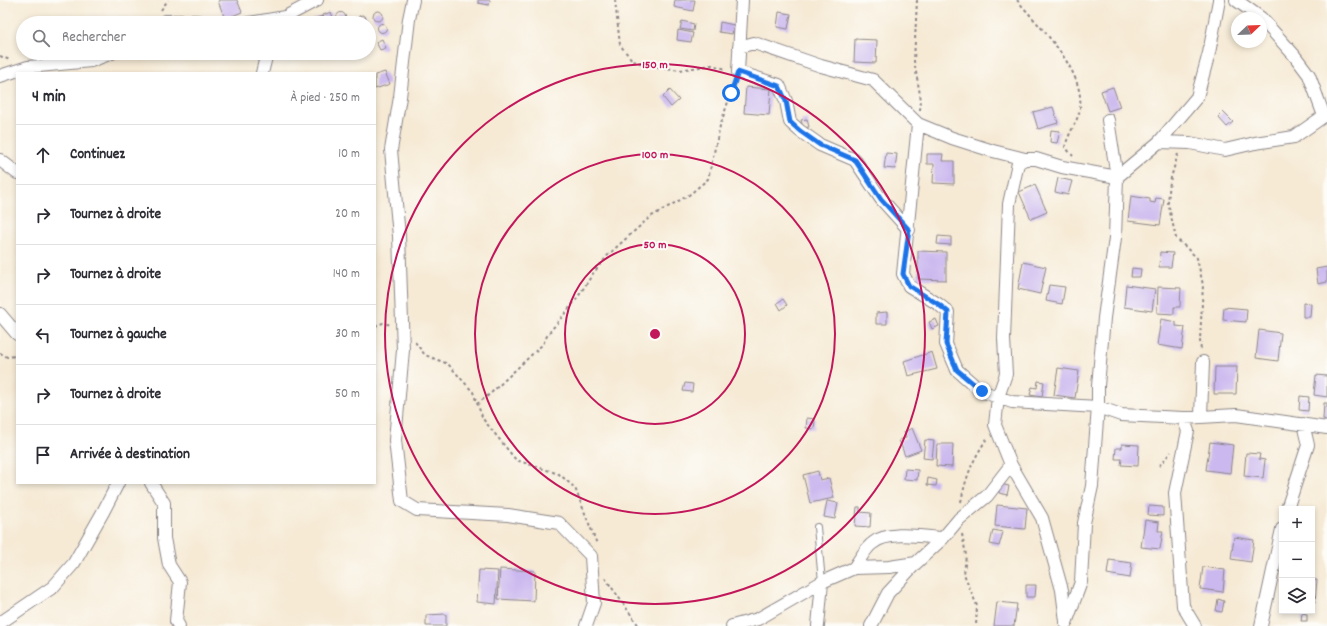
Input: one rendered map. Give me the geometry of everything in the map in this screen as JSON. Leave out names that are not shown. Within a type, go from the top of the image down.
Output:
[{"type":"street","points":[[290,16],[317,0]]},
{"type":"street","points":[[403,0],[409,19]]},
{"type":"street","points":[[413,0],[409,19],[400,97],[390,150],[399,236],[403,350],[395,440],[402,501],[417,510],[508,515],[559,523],[591,556],[594,603],[586,626]]},
{"type":"street","points":[[742,0],[738,72],[779,86],[786,101],[790,122],[820,145],[855,160],[881,199],[909,230]]},
{"type":"street","points":[[739,47],[754,43],[821,66],[873,80],[918,124],[952,138],[1025,159],[1036,159],[1062,167],[1117,176],[1159,142],[1197,96],[1209,53],[1219,0]]},
{"type":"street","points":[[1236,0],[1253,12]]},
{"type":"street","points":[[1159,142],[1190,143],[1225,150],[1255,143],[1294,137],[1326,118],[1309,75],[1294,55],[1267,25]]},
{"type":"street","points":[[0,76],[28,67],[94,60]]},
{"type":"street","points":[[262,72],[265,60]]},
{"type":"street","points":[[1066,625],[1081,582],[1084,523],[1092,486],[1103,326],[1115,238],[1117,176],[1108,120]]},
{"type":"street","points":[[918,124],[909,230],[903,274],[909,286],[948,312],[946,344],[957,370],[982,391],[1012,402],[1098,407],[1121,415],[1183,418],[1236,415],[1327,428]]},
{"type":"street","points":[[1025,159],[1018,163],[1009,204],[1004,339],[1006,374],[998,397],[995,425],[1011,465],[1042,518],[1062,590],[1066,625]]},
{"type":"street","points":[[0,160],[16,172]]},
{"type":"street","points":[[0,314],[16,333]]},
{"type":"street","points":[[1201,416],[1203,362]]},
{"type":"street","points":[[1183,418],[1188,431],[1175,493],[1183,606],[1195,626]]},
{"type":"street","points":[[1288,506],[1308,444],[1303,424]]},
{"type":"street","points":[[871,626],[888,593],[916,563],[943,538],[959,519],[987,496],[1011,465]]},
{"type":"street","points":[[0,623],[53,587],[74,563],[117,484]]},
{"type":"street","points":[[152,484],[164,503],[164,538],[169,565],[180,582],[176,621],[179,626]]},
{"type":"street","points":[[854,568],[872,543],[888,536],[943,538]]},
{"type":"street","points":[[1261,626],[1279,542]]},
{"type":"street","points":[[732,626],[756,623],[822,582],[854,568],[889,567],[916,563]]},
{"type":"street","points":[[818,626],[822,582]]},
{"type":"lane","points":[[817,527],[822,582]]},
{"type":"path","points":[[477,404],[490,394],[543,344],[548,334],[576,300],[594,272],[609,254],[650,217],[689,195],[708,179],[720,126],[738,72],[712,65],[680,70],[651,66],[633,60],[620,45],[615,0]]},
{"type":"path","points":[[917,0],[914,61],[921,100],[918,124]]},
{"type":"path","points":[[1017,0],[1064,55],[1080,89],[1079,113],[1067,138],[1065,147],[1084,171]]},
{"type":"path","points":[[1181,143],[1170,181],[1168,203],[1176,238],[1198,258],[1203,285],[1200,340],[1203,362]]},
{"type":"path","points":[[376,326],[383,323],[402,328],[418,344],[426,355],[448,364],[473,392],[483,420],[516,460],[559,474],[575,488],[597,546]]},
{"type":"path","points":[[0,353],[7,357],[16,356]]},
{"type":"path","points":[[605,577],[640,626]]},
{"type":"building","points":[[237,0],[242,12],[232,16],[224,16],[218,1]]},
{"type":"building","points":[[478,0],[490,0],[489,5],[478,3]]},
{"type":"building","points":[[675,0],[695,0],[693,11],[674,7]]},
{"type":"building","points":[[376,11],[380,11],[383,14],[383,18],[380,21],[376,21],[376,16],[373,16]]},
{"type":"building","points":[[331,12],[332,16],[323,16]]},
{"type":"building","points":[[341,12],[346,16],[336,16]]},
{"type":"building","points":[[779,12],[791,14],[788,29],[777,27]]},
{"type":"building","points":[[682,21],[694,24],[693,31],[680,29]]},
{"type":"building","points":[[720,22],[734,25],[732,34],[719,32]]},
{"type":"building","points":[[382,23],[387,28],[382,33],[377,28]]},
{"type":"building","points":[[678,30],[693,33],[691,42],[677,40]]},
{"type":"building","points":[[382,39],[386,48],[380,50],[376,42]]},
{"type":"building","points":[[855,39],[877,40],[876,63],[854,62]]},
{"type":"building","points":[[385,72],[390,84],[376,89],[376,75]]},
{"type":"building","points":[[746,87],[771,89],[769,115],[744,113]]},
{"type":"building","points":[[1113,87],[1120,107],[1108,111],[1101,91]]},
{"type":"building","points":[[670,90],[679,100],[671,107],[663,97]]},
{"type":"building","points":[[1053,107],[1058,123],[1038,129],[1033,112]]},
{"type":"building","points":[[1223,112],[1233,122],[1227,127],[1218,117]]},
{"type":"building","points":[[807,119],[809,127],[803,128],[801,120]]},
{"type":"building","points":[[1051,130],[1060,131],[1057,143],[1050,142]]},
{"type":"building","points":[[886,153],[897,154],[895,169],[884,168]]},
{"type":"building","points":[[927,154],[943,154],[942,161],[954,161],[954,184],[933,183],[934,164],[927,164]]},
{"type":"building","points":[[1058,178],[1072,181],[1068,195],[1055,192]]},
{"type":"building","points":[[1035,185],[1047,212],[1031,219],[1019,192]]},
{"type":"building","points":[[1131,196],[1150,199],[1150,202],[1155,203],[1156,198],[1164,199],[1160,225],[1128,221]]},
{"type":"building","points":[[938,236],[951,237],[951,245],[937,244]]},
{"type":"building","points":[[918,251],[946,252],[946,280],[918,279]]},
{"type":"building","points":[[1160,252],[1173,253],[1171,267],[1159,267]]},
{"type":"building","points":[[1023,262],[1046,267],[1040,294],[1018,289]]},
{"type":"building","points":[[1327,267],[1327,282],[1318,284],[1316,269]]},
{"type":"building","points":[[1132,268],[1141,269],[1140,277],[1131,277]]},
{"type":"building","points":[[1049,285],[1065,287],[1062,304],[1046,301]]},
{"type":"building","points":[[1126,285],[1155,289],[1152,311],[1124,307]]},
{"type":"building","points":[[1158,287],[1181,288],[1180,307],[1174,307],[1174,314],[1157,313]]},
{"type":"building","points":[[783,299],[787,305],[781,310],[777,303]]},
{"type":"building","points":[[1303,303],[1311,304],[1310,317],[1303,317]]},
{"type":"building","points":[[1224,307],[1247,309],[1246,322],[1223,320]]},
{"type":"building","points":[[887,312],[887,324],[876,324],[876,313]]},
{"type":"building","points":[[936,319],[939,326],[932,329],[929,322]]},
{"type":"building","points":[[1161,319],[1176,322],[1176,326],[1185,327],[1182,349],[1157,345]]},
{"type":"building","points":[[1259,330],[1281,333],[1278,361],[1256,358]]},
{"type":"building","points":[[932,352],[937,369],[908,376],[904,361]]},
{"type":"building","points":[[1215,367],[1237,367],[1236,394],[1214,394]]},
{"type":"building","points":[[1058,368],[1079,371],[1075,398],[1054,395]]},
{"type":"building","points":[[1316,375],[1327,376],[1327,397],[1314,395]]},
{"type":"building","points":[[1038,381],[1044,382],[1042,397],[1030,395],[1032,387],[1037,388]]},
{"type":"building","points":[[685,383],[693,384],[692,392],[683,391]]},
{"type":"building","points":[[1300,396],[1309,397],[1308,411],[1299,410]]},
{"type":"building","points":[[1324,403],[1327,403],[1327,420],[1323,419]]},
{"type":"building","points":[[807,418],[815,419],[814,429],[806,428]]},
{"type":"building","points":[[912,428],[921,450],[905,456],[899,440],[906,438],[904,432]]},
{"type":"building","points":[[925,440],[934,441],[932,459],[923,458]]},
{"type":"building","points":[[1210,442],[1233,445],[1230,473],[1206,470]]},
{"type":"building","points":[[937,444],[953,444],[952,467],[936,466]]},
{"type":"building","points":[[1122,444],[1139,445],[1138,466],[1121,465],[1122,459],[1115,459],[1116,448],[1122,448]]},
{"type":"building","points":[[1246,453],[1260,454],[1259,459],[1265,460],[1263,478],[1244,476]]},
{"type":"building","points":[[905,469],[918,470],[917,480],[904,479]]},
{"type":"building","points":[[818,471],[820,480],[829,478],[834,498],[810,503],[803,475]]},
{"type":"building","points":[[928,478],[937,480],[936,486],[927,485]]},
{"type":"building","points":[[1000,484],[1009,486],[1007,495],[999,493]]},
{"type":"building","points":[[827,501],[838,503],[835,519],[824,517]]},
{"type":"building","points":[[997,505],[1027,508],[1025,529],[995,526]]},
{"type":"building","points":[[1149,506],[1163,507],[1163,516],[1148,515]]},
{"type":"building","points":[[857,507],[860,507],[860,512],[871,513],[870,527],[855,526]]},
{"type":"building","points":[[1145,520],[1159,522],[1158,531],[1163,531],[1160,549],[1141,547]]},
{"type":"building","points":[[993,530],[1003,532],[999,546],[990,544]]},
{"type":"building","points":[[1234,537],[1254,540],[1251,562],[1231,559]]},
{"type":"building","points":[[1109,560],[1132,563],[1130,578],[1107,574]]},
{"type":"building","points":[[1203,567],[1225,570],[1223,592],[1200,589]]},
{"type":"building","points":[[500,569],[535,571],[534,601],[498,599]]},
{"type":"building","points":[[479,570],[498,571],[496,604],[477,602]]},
{"type":"building","points":[[1315,580],[1317,580],[1315,602]]},
{"type":"building","points":[[1026,585],[1036,585],[1035,597],[1026,597]]},
{"type":"building","points":[[1218,599],[1224,601],[1222,612],[1216,611]]},
{"type":"building","points":[[997,602],[1017,604],[1014,626],[994,626]]},
{"type":"building","points":[[446,614],[446,626],[426,626],[426,615]]},
{"type":"building","points":[[1302,614],[1307,614],[1307,621],[1301,621]]},
{"type":"route","points":[[731,93],[738,72],[779,86],[786,101],[790,122],[820,145],[855,160],[881,199],[909,230],[903,274],[909,286],[948,312],[946,344],[957,370],[982,391]]}]
